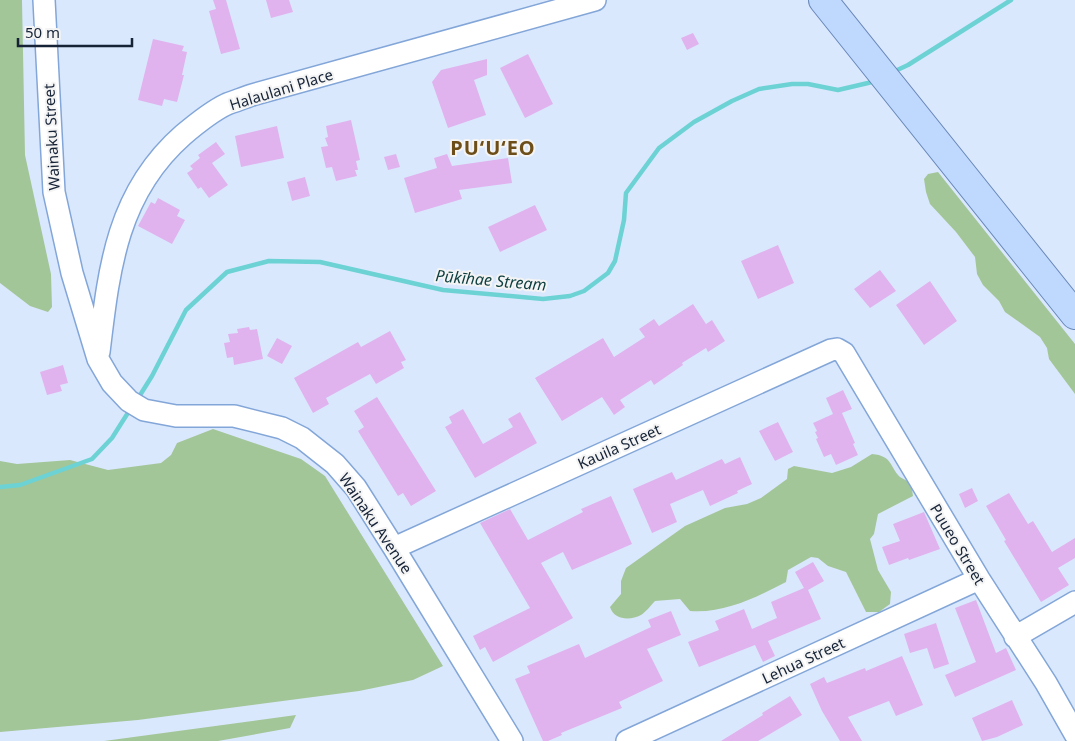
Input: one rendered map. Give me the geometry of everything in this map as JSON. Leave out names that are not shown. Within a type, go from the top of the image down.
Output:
[{"type":"main road","points":[[823,0],[1075,315]]},
{"type":"street","name":"Wainaku Street","points":[[44,0],[54,192],[72,273]]},
{"type":"street","name":"Halaulani Place","points":[[98,359],[113,256],[130,205],[152,168],[172,144],[198,123],[226,105],[252,95],[595,0]]},
{"type":"street","name":"Wainaku Avenue","points":[[72,273],[98,359],[112,383],[129,401],[144,410],[176,416],[234,416],[282,428],[302,438],[335,464],[356,488],[512,741]]},
{"type":"street","name":"Kauila Street","points":[[394,548],[831,350],[837,349],[844,353]]},
{"type":"street","name":"Puueo Street","points":[[844,353],[979,579],[1046,683],[1075,734]]},
{"type":"street","name":"Lehua Street","points":[[627,741],[979,579]]},
{"type":"street","points":[[1015,637],[1075,602]]},
{"type":"green space","points":[[0,0],[22,0],[25,155],[51,274],[52,307],[48,312],[30,306],[0,283]]},
{"type":"green space","points":[[938,172],[1075,344],[1075,394],[1049,359],[1047,348],[1040,337],[1005,312],[999,301],[983,285],[977,274],[975,257],[956,232],[930,204],[924,179],[928,174]]},
{"type":"green space","points":[[213,429],[301,459],[325,476],[443,666],[413,680],[359,691],[138,720],[0,732],[0,461],[17,464],[70,460],[108,470],[161,463],[171,455],[177,443]]},
{"type":"green space","points":[[872,454],[887,459],[900,477],[911,483],[913,496],[878,514],[874,534],[870,539],[878,570],[891,592],[890,604],[879,612],[866,612],[846,572],[828,566],[818,558],[811,557],[788,570],[786,582],[752,599],[728,607],[715,610],[690,611],[680,599],[655,601],[643,614],[627,619],[615,615],[612,611],[610,607],[621,594],[621,581],[626,568],[685,526],[725,508],[747,504],[761,498],[787,479],[788,469],[794,466],[832,473],[851,467]]},
{"type":"green space","points":[[296,715],[290,728],[218,741],[104,741]]},
{"type":"building","points":[[213,0],[226,0],[240,49],[221,54],[209,11],[216,9]]},
{"type":"building","points":[[266,0],[289,0],[293,12],[271,18]]},
{"type":"building","points":[[693,33],[699,44],[687,50],[681,38]]},
{"type":"building","points":[[153,39],[184,46],[182,51],[187,52],[182,75],[184,75],[177,102],[164,99],[162,106],[138,100]]},
{"type":"building","points":[[528,54],[553,104],[525,118],[500,68]]},
{"type":"building","points":[[487,59],[487,75],[474,80],[486,115],[448,128],[432,82],[441,70]]},
{"type":"building","points":[[351,120],[360,160],[356,161],[358,170],[355,170],[357,176],[336,181],[332,167],[326,168],[321,147],[328,146],[325,138],[328,137],[326,126]]},
{"type":"building","points":[[277,126],[284,158],[241,167],[235,136]]},
{"type":"building","points":[[216,142],[225,154],[212,163],[228,185],[209,198],[201,187],[198,189],[187,173],[193,169],[190,166],[200,158],[198,155]]},
{"type":"building","points":[[396,154],[400,167],[388,170],[384,157]]},
{"type":"building","points":[[447,154],[452,166],[508,158],[512,183],[459,190],[462,199],[415,213],[404,178],[437,168],[434,158]]},
{"type":"building","points":[[305,177],[310,196],[292,201],[287,182]]},
{"type":"building","points":[[158,198],[180,210],[177,216],[185,220],[172,244],[138,226],[151,202],[155,204]]},
{"type":"building","points":[[535,205],[547,230],[500,252],[488,227]]},
{"type":"building","points":[[778,245],[794,283],[758,299],[741,261]]},
{"type":"building","points":[[880,270],[896,291],[870,308],[854,289]]},
{"type":"building","points":[[930,281],[957,321],[924,345],[896,305]]},
{"type":"building","points":[[693,304],[706,324],[712,320],[725,341],[708,352],[706,348],[682,363],[683,365],[654,385],[651,380],[620,400],[625,407],[614,415],[602,397],[562,421],[535,378],[603,338],[614,357],[645,337],[639,329],[654,319],[659,326]]},
{"type":"building","points":[[249,327],[250,330],[257,329],[263,359],[234,365],[233,357],[227,358],[224,343],[230,342],[228,334],[238,333],[237,329]]},
{"type":"building","points":[[390,331],[406,360],[401,362],[404,368],[376,384],[370,374],[326,398],[329,404],[313,413],[294,378],[358,342],[361,347]]},
{"type":"building","points":[[277,338],[292,346],[282,364],[267,356]]},
{"type":"building","points":[[63,365],[68,383],[60,385],[62,391],[47,395],[40,372]]},
{"type":"building","points":[[843,390],[852,409],[842,413],[858,455],[836,465],[831,454],[824,457],[816,439],[818,438],[815,432],[817,431],[813,423],[833,414],[826,398]]},
{"type":"building","points":[[377,397],[436,491],[411,506],[403,493],[398,496],[358,431],[364,427],[354,411]]},
{"type":"building","points":[[463,409],[483,444],[513,427],[508,419],[520,412],[537,443],[475,478],[445,427],[452,423],[449,417]]},
{"type":"building","points":[[778,422],[793,452],[775,461],[759,431]]},
{"type":"building","points":[[740,457],[752,484],[710,506],[703,490],[670,504],[677,522],[652,533],[633,489],[672,472],[676,480],[722,459],[725,464]]},
{"type":"building","points":[[972,488],[978,501],[965,508],[959,494]]},
{"type":"building","points":[[1009,493],[1028,524],[1033,521],[1052,552],[1075,538],[1075,558],[1058,568],[1069,585],[1041,602],[1004,541],[1006,540],[986,506]]},
{"type":"building","points":[[611,496],[632,544],[572,570],[563,552],[541,563],[573,618],[493,662],[485,647],[480,650],[473,636],[530,608],[480,523],[510,509],[528,540],[583,512],[581,509]]},
{"type":"building","points":[[924,512],[940,549],[889,565],[882,547],[900,541],[893,524]]},
{"type":"building","points":[[813,562],[824,581],[808,590],[821,619],[768,641],[775,656],[763,662],[755,645],[699,667],[688,642],[719,630],[715,621],[744,609],[752,629],[777,618],[771,602],[804,588],[795,572]]},
{"type":"building","points":[[976,600],[996,653],[1006,648],[1016,670],[955,697],[945,675],[976,662],[955,608]]},
{"type":"building","points":[[671,611],[681,635],[647,649],[663,681],[619,702],[622,708],[561,733],[562,735],[548,741],[543,741],[515,679],[530,673],[527,666],[579,644],[585,658],[651,627],[648,620]]},
{"type":"building","points":[[936,623],[949,664],[934,669],[927,648],[910,653],[904,634]]},
{"type":"building","points":[[902,656],[923,705],[896,716],[889,701],[848,717],[862,741],[840,741],[822,711],[810,684],[824,677],[827,683],[865,668],[866,671]]},
{"type":"building","points":[[790,696],[802,715],[758,741],[721,741],[763,715],[762,713]]},
{"type":"building","points":[[1012,700],[1023,725],[997,737],[982,741],[972,718]]},
{"type":"waterway","name":"Pūkīhae Stream","points":[[893,72],[908,65],[1011,0]]},
{"type":"waterway","name":"Pūkīhae Stream","points":[[137,400],[152,376],[186,310],[227,272],[269,261],[320,262],[443,290],[543,299],[570,296],[584,291],[608,273],[615,261],[624,220],[626,193],[659,148],[694,122],[732,101],[759,89],[792,84],[808,84],[838,90],[877,80]]},
{"type":"waterway","name":"Pūkīhae Stream","points":[[0,487],[20,485],[92,459],[112,438],[131,408]]},
{"type":"district","name":"PU‘U‘EO","points":[[493,147]]}]
